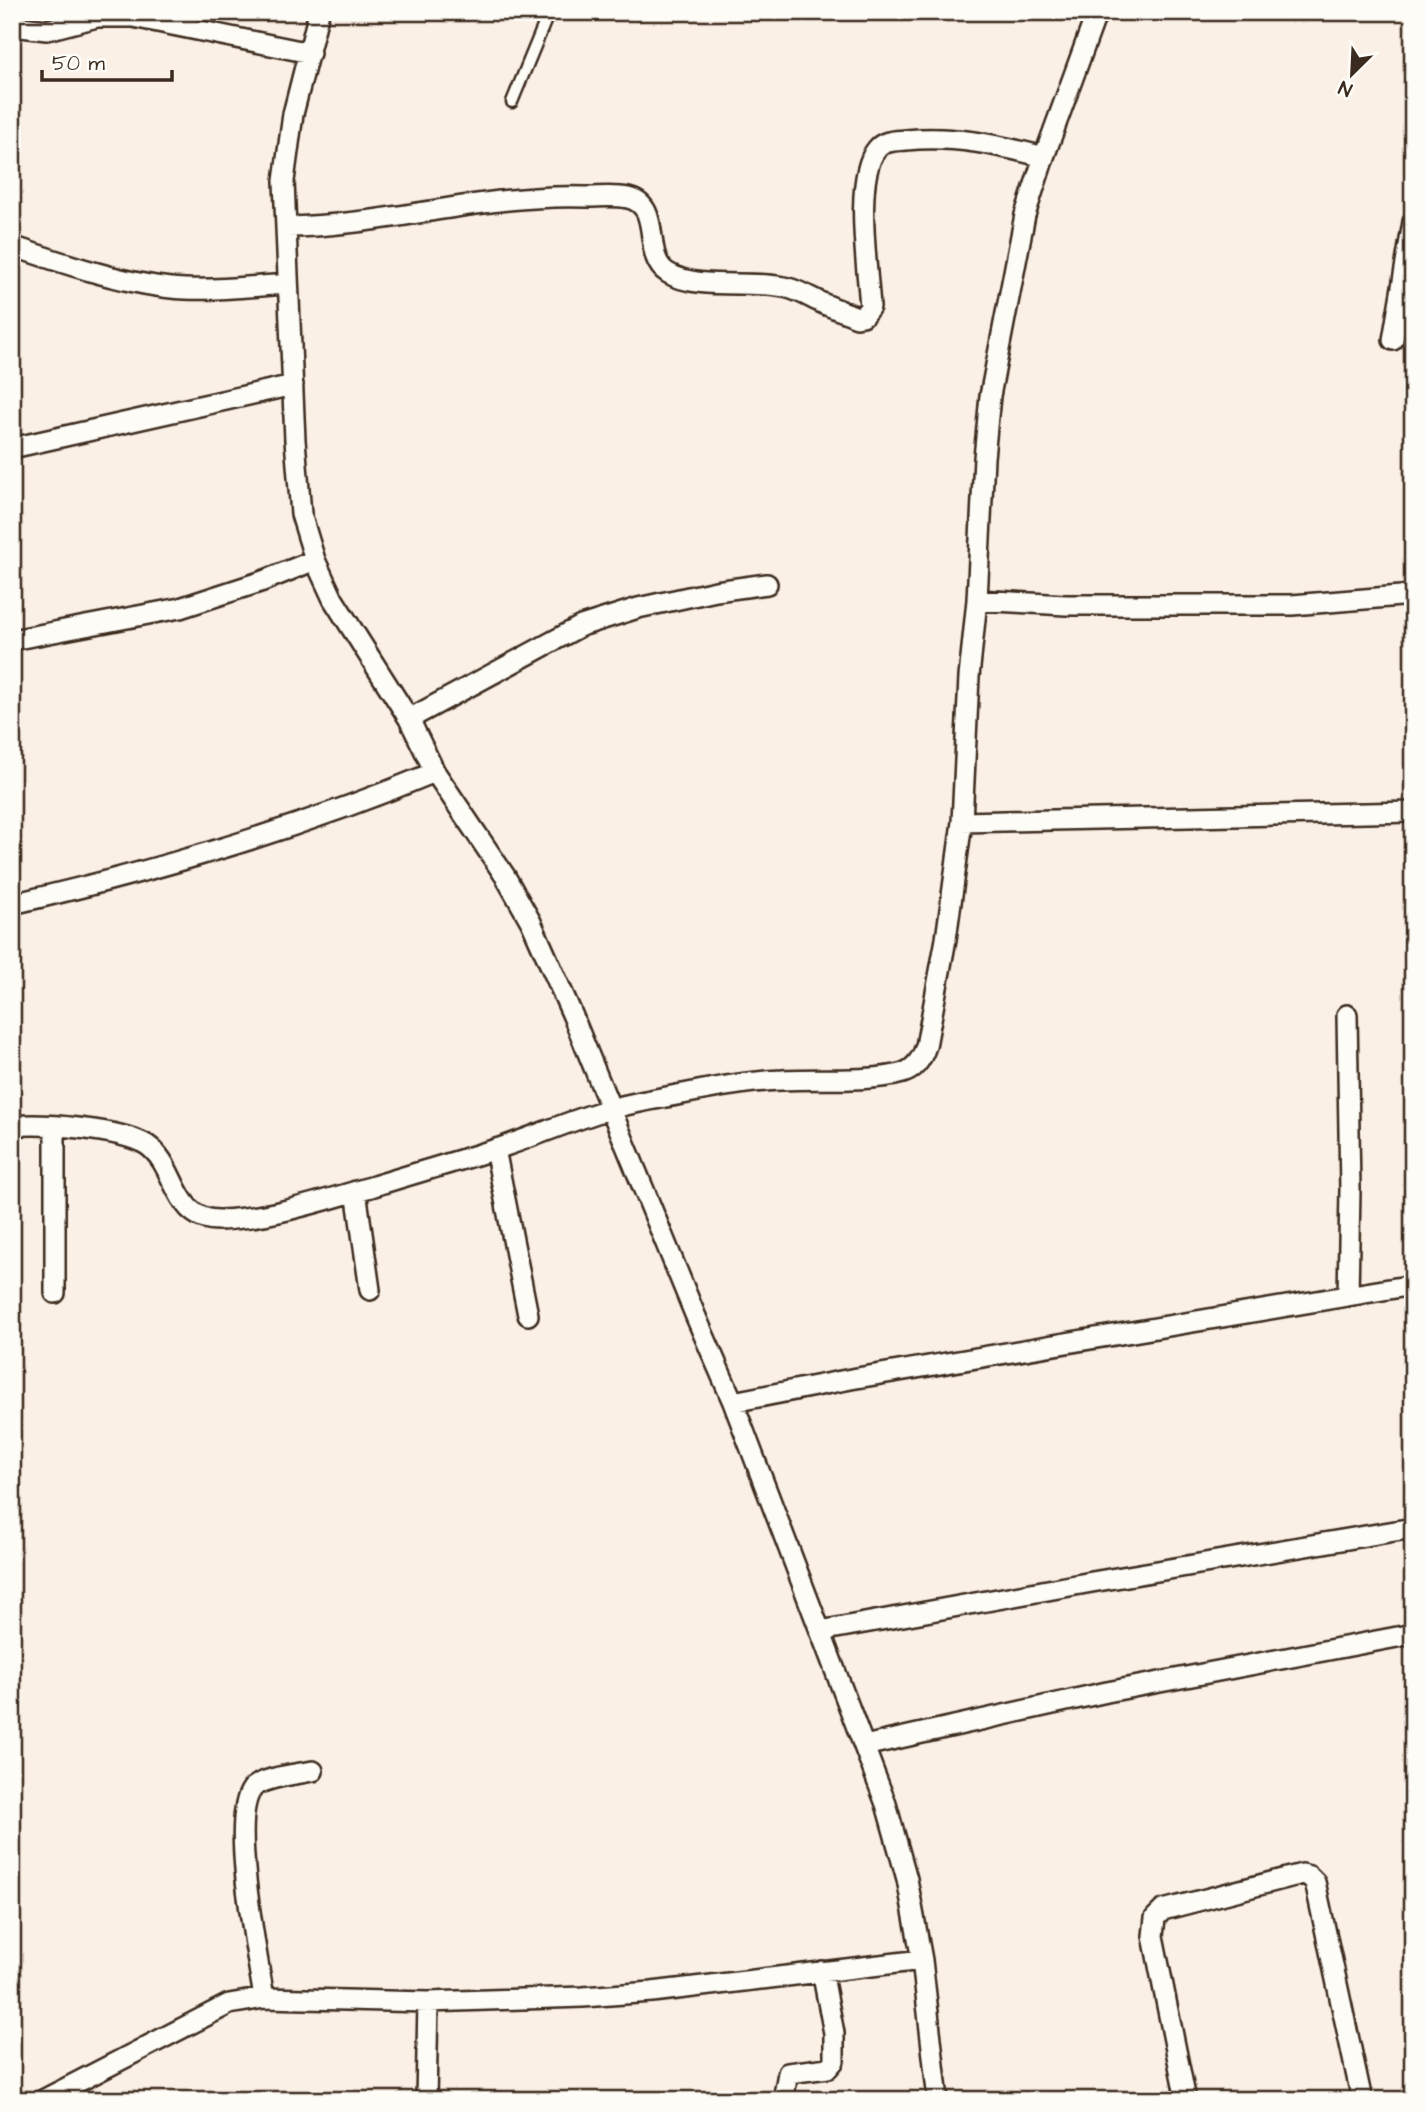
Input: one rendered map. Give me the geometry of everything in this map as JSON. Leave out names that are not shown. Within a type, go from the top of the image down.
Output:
[{"type":"street","points":[[319,12],[286,153],[288,284],[301,514],[315,560],[333,599],[409,719],[435,772],[505,876],[531,922],[572,1014],[733,1402],[886,1804],[907,1879],[922,1959],[938,2100]]},
{"type":"street","points":[[12,1126],[106,1132],[145,1144],[163,1163],[187,1209],[196,1215],[219,1220],[274,1212],[356,1191],[495,1149],[611,1109],[778,1080],[869,1077],[902,1073],[919,1061],[926,1046],[946,939],[962,822],[969,677],[977,600],[990,396],[1026,215],[1044,157],[1097,12]]},
{"type":"street","points":[[12,26],[47,30],[97,18],[133,17],[310,52]]},
{"type":"street","points":[[286,227],[323,227],[381,220],[506,200],[628,198],[645,209],[660,267],[667,273],[695,281],[790,288],[845,312],[863,316],[870,307],[862,204],[870,163],[877,148],[889,141],[921,138],[966,139],[1044,157]]},
{"type":"street","points":[[1393,340],[1413,222]]},
{"type":"street","points":[[12,246],[59,262],[141,283],[185,289],[288,284]]},
{"type":"street","points":[[12,448],[293,384]]},
{"type":"street","points":[[12,640],[180,608],[263,581],[315,560]]},
{"type":"street","points":[[409,719],[581,626],[638,608],[716,591],[767,584]]},
{"type":"street","points":[[977,600],[1066,605],[1292,605],[1413,595]]},
{"type":"street","points":[[12,904],[169,864],[299,824],[373,798],[435,772]]},
{"type":"street","points":[[962,822],[1413,812]]},
{"type":"street","points":[[1347,1015],[1350,1190],[1348,1296]]},
{"type":"street","points":[[55,1127],[55,1293]]},
{"type":"street","points":[[495,1149],[528,1315]]},
{"type":"street","points":[[356,1191],[370,1290]]},
{"type":"street","points":[[733,1402],[878,1374],[1413,1285]]},
{"type":"street","points":[[820,1632],[1092,1582],[1413,1528]]},
{"type":"street","points":[[864,1746],[1107,1692],[1413,1634]]},
{"type":"street","points":[[264,1997],[244,1852],[248,1797],[252,1789],[260,1783],[313,1771]]},
{"type":"street","points":[[1186,2100],[1153,1936],[1155,1918],[1163,1910],[1302,1874],[1315,1882],[1362,2100]]},
{"type":"street","points":[[43,2100],[229,2004],[264,1997],[428,2002],[583,1997],[652,1992],[922,1959]]},
{"type":"street","points":[[783,2100],[788,2073],[828,2068],[834,2061],[834,2033],[822,1971]]},
{"type":"street","points":[[426,2100],[428,2002]]},
{"type":"lane","points":[[512,102],[549,12]]}]
